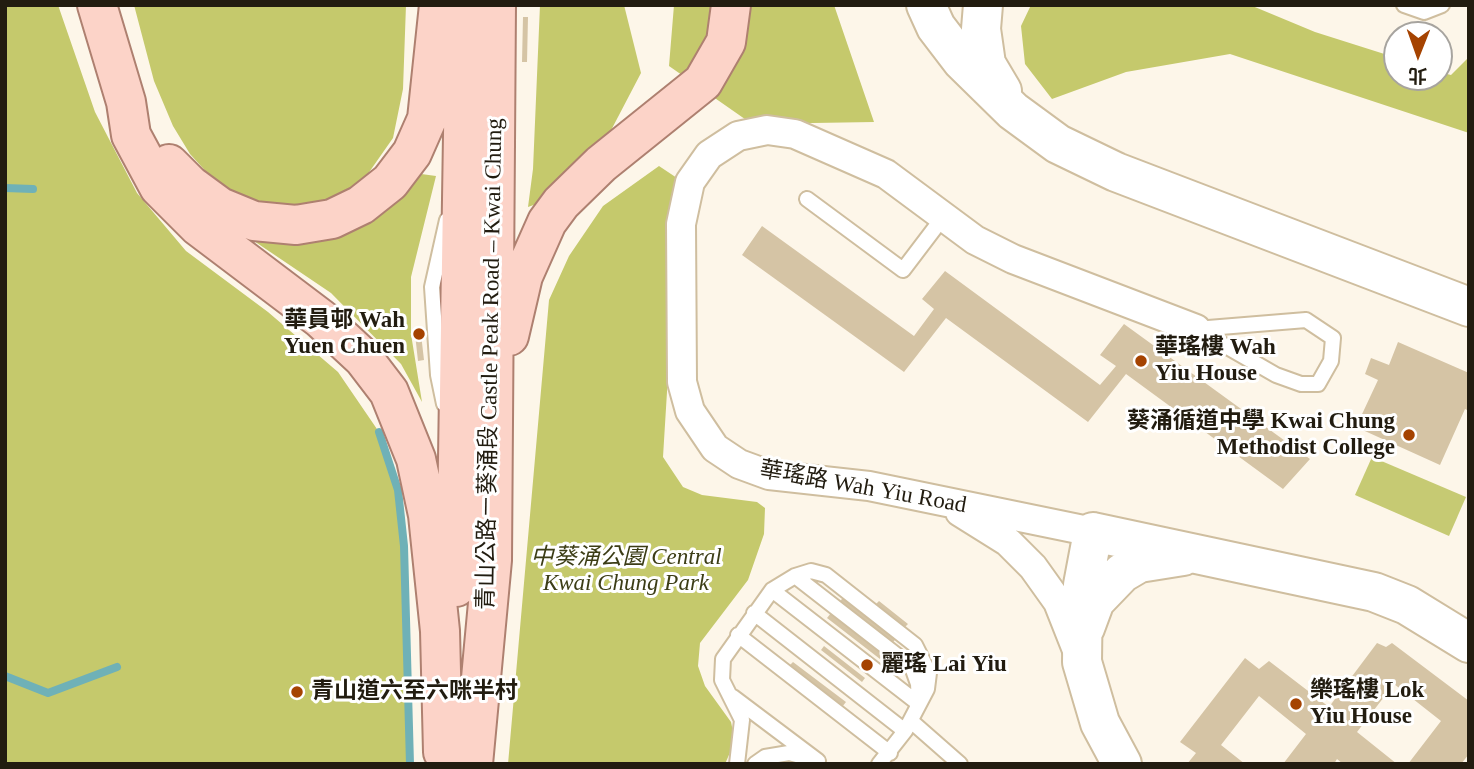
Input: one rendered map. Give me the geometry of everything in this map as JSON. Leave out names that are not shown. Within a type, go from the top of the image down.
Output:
[{"type":"main road","points":[[97,5],[127,102],[131,135],[159,187],[198,226],[321,319],[363,358],[389,392],[416,459],[428,515],[452,760]]},
{"type":"main road","points":[[127,102],[160,155],[190,185],[220,207],[254,220],[296,225],[332,219],[361,205],[390,183],[412,153],[427,119],[439,5]]},
{"type":"main road","name":"青山公路－葵涌段 Castle Peak Road – Kwai Chung","points":[[452,760],[465,5]]},
{"type":"main road","name":"青山公路－葵涌段 Castle Peak Road – Kwai Chung","points":[[452,760],[492,560],[496,5]]},
{"type":"main road","points":[[494,397],[523,276],[536,243],[561,203],[601,164],[703,82],[726,42],[731,5]]},
{"type":"street","points":[[982,5],[981,29],[986,64],[1013,111]]},
{"type":"street","points":[[939,12],[962,61],[1013,111],[1044,135],[1093,162],[1469,307]]},
{"type":"street","name":"華瑤路 Wah Yiu Road","points":[[1196,329],[1013,258],[975,240],[871,166],[809,139],[767,130],[738,136],[709,155],[690,182],[682,207],[682,382],[690,411],[706,437],[739,464],[769,475],[847,482],[922,496],[1390,598],[1469,643]]},
{"type":"street","points":[[922,496],[971,517],[1008,541],[1025,557],[1058,602],[1082,662],[1100,723],[1122,764]]},
{"type":"street","points":[[1082,662],[1083,585],[1093,532]]},
{"type":"street","points":[[1082,662],[1089,615],[1095,601],[1115,578],[1139,563],[1153,559],[1202,555]]},
{"type":"lane","points":[[1404,5],[1424,12],[1442,5]]},
{"type":"lane","points":[[807,199],[903,270],[944,216]]},
{"type":"lane","points":[[1306,320],[1333,338],[1331,361],[1318,384],[1301,384],[1276,374],[1196,329],[1306,320]]},
{"type":"lane","points":[[737,764],[742,720],[733,697],[722,680],[723,659],[772,590],[795,576],[912,667],[919,684],[919,704],[908,726],[879,764]]},
{"type":"lane","points":[[772,590],[919,704]]},
{"type":"lane","points":[[754,613],[960,764]]},
{"type":"lane","points":[[738,635],[890,753]]},
{"type":"lane","points":[[733,697],[820,763]]},
{"type":"lane","points":[[755,764],[765,757],[789,753],[820,763]]},
{"type":"green space","points":[[5,5],[58,5],[95,112],[137,193],[186,251],[268,312],[338,372],[379,432],[398,490],[404,546],[410,764],[5,764]]},
{"type":"green space","points":[[134,5],[406,5],[403,89],[393,138],[365,178],[344,198],[289,210],[231,199],[190,154],[173,126],[154,81]]},
{"type":"green space","points":[[540,5],[624,5],[641,73],[607,138],[542,202],[528,207],[533,169]]},
{"type":"green space","points":[[674,5],[834,5],[874,122],[752,124],[669,66]]},
{"type":"green space","points":[[1031,5],[1250,5],[1315,32],[1383,54],[1383,91],[1453,91],[1453,73],[1469,57],[1469,133],[1230,54],[1126,72],[1052,99],[1025,64],[1021,26]]},
{"type":"green space","name":"中葵涌公園 Central Kwai Chung Park","points":[[659,166],[680,180],[663,457],[683,487],[702,495],[757,502],[765,508],[764,534],[748,580],[700,643],[698,666],[705,686],[731,722],[735,741],[725,764],[508,764],[549,300],[569,256],[603,206]]},
{"type":"green space","points":[[414,173],[436,176],[411,277],[411,334],[422,402],[401,364],[331,293],[214,214],[257,233]]},
{"type":"green space","points":[[1372,457],[1466,497],[1449,536],[1355,495]]},
{"type":"building","points":[[523,17],[528,17],[527,62],[522,62]]},
{"type":"building","name":"華瑤樓 Wah Yiu House","points":[[762,226],[914,336],[934,309],[922,299],[945,271],[1100,385],[1116,366],[1100,355],[1124,324],[1310,459],[1283,489],[1126,374],[1088,422],[946,318],[904,372],[742,255]]},
{"type":"building","points":[[415,334],[421,334],[424,360],[418,361]]},
{"type":"building","points":[[1398,342],[1469,373],[1469,411],[1465,409],[1440,465],[1356,427],[1378,380],[1365,374],[1371,358],[1389,365]]},
{"type":"building","points":[[843,597],[896,639],[892,643],[840,602]]},
{"type":"building","points":[[879,601],[908,624],[904,628],[875,605]]},
{"type":"building","points":[[831,613],[884,654],[880,659],[827,618]]},
{"type":"building","name":"樂瑤樓 Lok Yiu House","points":[[1377,643],[1386,647],[1392,643],[1469,701],[1469,754],[1461,764],[1408,764],[1441,721],[1394,684],[1357,732],[1397,764],[1343,764],[1337,759],[1334,764],[1283,764],[1306,734],[1259,696],[1221,745],[1245,764],[1187,764],[1196,753],[1180,742],[1245,658],[1259,669],[1269,661],[1329,707]]},
{"type":"building","points":[[824,646],[865,678],[862,682],[821,650]]},
{"type":"building","points":[[793,662],[846,702],[842,707],[789,666]]},
{"type":"waterway","points":[[5,188],[33,189]]},
{"type":"waterway","points":[[379,432],[398,490],[404,546],[410,764]]},
{"type":"waterway","points":[[5,676],[48,693],[117,667]]},
{"type":"place","name":"華員邨 Wah Yuen Chuen","points":[[419,334]]},
{"type":"place","name":"華瑤樓 Wah Yiu House","points":[[1141,361]]},
{"type":"place","name":"葵涌循道中學 Kwai Chung Methodist College","points":[[1409,435]]},
{"type":"place","name":"麗瑤 Lai Yiu","points":[[867,665]]},
{"type":"place","name":"青山道六至六咪半村","points":[[297,692]]},
{"type":"place","name":"樂瑤樓 Lok Yiu House","points":[[1296,704]]}]
